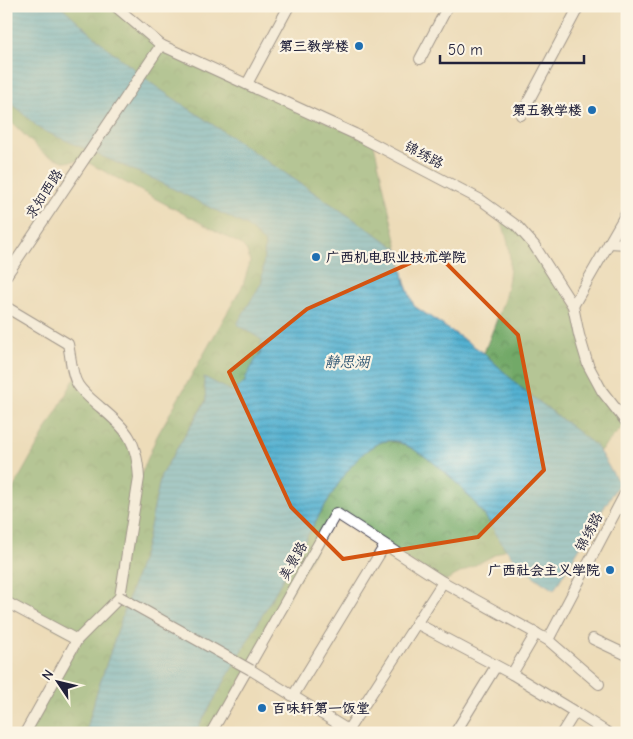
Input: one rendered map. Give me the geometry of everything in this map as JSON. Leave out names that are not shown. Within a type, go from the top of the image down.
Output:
[{"type":"lane","name":"锦绣路","points":[[115,6],[162,44],[355,134],[481,200],[517,226],[538,251],[573,306],[588,365],[602,392],[627,423]]},
{"type":"lane","points":[[247,84],[289,6]]},
{"type":"lane","points":[[420,59],[448,6]]},
{"type":"lane","points":[[521,115],[579,6]]},
{"type":"lane","name":"求知西路","points":[[6,276],[162,44]]},
{"type":"lane","points":[[573,306],[627,212]]},
{"type":"lane","points":[[609,244],[627,244]]},
{"type":"lane","points":[[6,307],[68,344],[75,375],[80,387],[90,399],[123,427],[132,441],[138,462],[139,478],[120,597],[77,640],[25,733]]},
{"type":"lane","name":"锦绣路","points":[[548,640],[627,490]]},
{"type":"lane","name":"美景路","points":[[211,733],[336,513],[443,582],[548,640],[599,684]]},
{"type":"lane","points":[[293,696],[385,545]]},
{"type":"lane","points":[[120,597],[250,670],[347,731],[443,582]]},
{"type":"lane","points":[[6,602],[77,640]]},
{"type":"lane","points":[[416,623],[512,674],[608,733]]},
{"type":"lane","points":[[512,674],[536,634]]},
{"type":"lane","points":[[593,638],[627,655]]},
{"type":"lane","points":[[455,733],[496,666]]},
{"type":"lane","points":[[562,733],[575,712]]},
{"type":"highlighted area","points":[[435,252],[518,335],[544,470],[478,537],[343,559],[291,507],[229,372],[307,309]]},
{"type":"green space","points":[[61,6],[115,6],[161,45],[374,144],[398,249],[155,86],[105,46]]},
{"type":"green space","points":[[6,98],[40,129],[158,181],[247,226],[265,243],[262,282],[237,324],[262,340],[257,363],[250,375],[233,392],[204,377],[206,400],[161,475],[146,546],[96,695],[86,733],[25,733],[77,640],[6,602],[6,501],[75,378],[123,427],[140,477],[157,436],[243,285],[250,262],[247,251],[242,245],[83,160],[66,162],[44,154],[11,122],[6,128]]},
{"type":"green space","points":[[499,213],[517,226],[573,306],[588,365],[626,423],[600,451],[520,387],[484,353],[503,303],[509,277],[508,246]]},
{"type":"green space","points":[[384,441],[397,442],[410,448],[425,456],[439,467],[475,504],[506,549],[443,582],[336,514],[211,733],[195,733],[341,480],[355,461],[373,446]]},
{"type":"water","name":"静思湖","points":[[6,6],[61,6],[105,46],[155,86],[398,249],[405,283],[414,306],[484,353],[520,387],[596,446],[619,483],[554,590],[534,577],[510,555],[483,513],[445,472],[411,448],[399,442],[387,441],[375,445],[364,453],[344,475],[322,510],[195,733],[86,733],[96,695],[146,546],[161,475],[206,401],[204,377],[233,392],[246,381],[245,379],[257,357],[260,356],[262,340],[237,324],[262,282],[265,243],[247,226],[158,181],[40,129],[6,98]]},
{"type":"place","name":"第三教学楼","points":[[359,46]]},
{"type":"place","name":"第五教学楼","points":[[592,110]]},
{"type":"place","name":"广西机电职业技术学院","points":[[316,257]]},
{"type":"place","name":"广西社会主义学院","points":[[610,570]]},
{"type":"place","name":"百味轩第一饭堂","points":[[262,708]]}]
